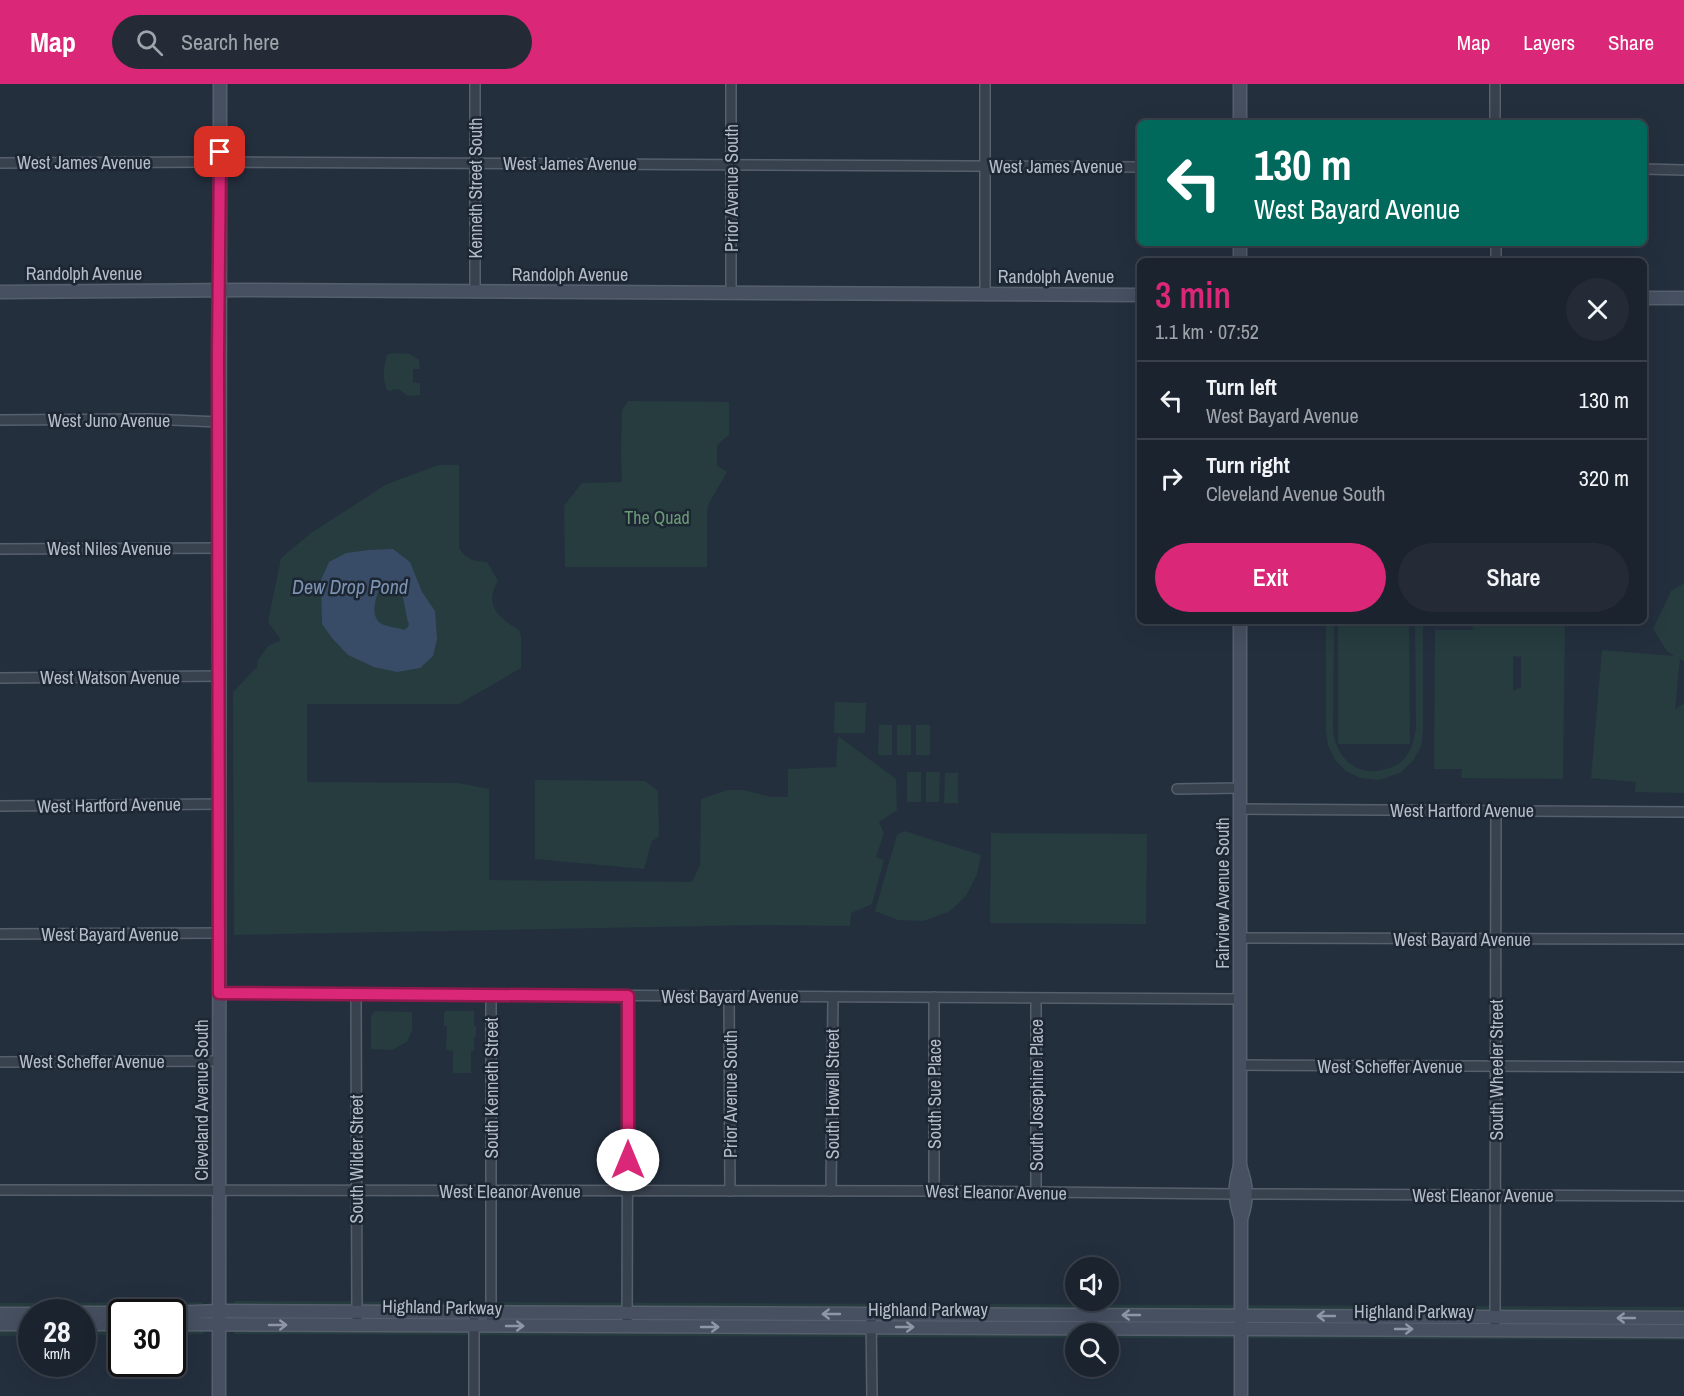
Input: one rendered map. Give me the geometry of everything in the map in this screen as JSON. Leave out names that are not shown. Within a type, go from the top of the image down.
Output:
[{"type":"street","name":"Cleveland Avenue South","points":[[219,1396],[220,84]]},
{"type":"street","name":"Kenneth Street South","points":[[475,84],[475,291]]},
{"type":"street","name":"Prior Avenue South","points":[[730,84],[731,293]]},
{"type":"street","points":[[985,84],[985,294]]},
{"type":"street","points":[[1240,84],[1240,120]]},
{"type":"street","points":[[1495,120],[1496,84]]},
{"type":"street","name":"West James Avenue","points":[[0,163],[1137,167]]},
{"type":"street","points":[[1647,170],[1684,170]]},
{"type":"street","name":"Randolph Avenue","points":[[0,292],[475,291],[1137,295]]},
{"type":"street","points":[[1647,298],[1684,298]]},
{"type":"street","name":"West Juno Avenue","points":[[0,420],[149,419],[219,422]]},
{"type":"street","name":"West Niles Avenue","points":[[0,549],[218,548]]},
{"type":"street","name":"Fairview Avenue South","points":[[1240,624],[1240,1166],[1235,1183],[1241,1194],[1236,1204],[1241,1219],[1241,1396]]},
{"type":"street","name":"West Watson Avenue","points":[[0,678],[219,676]]},
{"type":"street","points":[[1177,789],[1239,788]]},
{"type":"street","name":"West Hartford Avenue","points":[[0,806],[219,804]]},
{"type":"street","name":"West Hartford Avenue","points":[[1240,808],[1684,812]]},
{"type":"street","name":"South Wheeler Street","points":[[1495,1323],[1496,810]]},
{"type":"street","name":"West Bayard Avenue","points":[[0,934],[219,933]]},
{"type":"street","name":"West Bayard Avenue","points":[[1241,938],[1684,939]]},
{"type":"street","name":"West Bayard Avenue","points":[[219,993],[1240,999]]},
{"type":"street","name":"South Wilder Street","points":[[356,994],[357,1318]]},
{"type":"street","name":"South Kenneth Street","points":[[491,995],[491,1326]]},
{"type":"street","points":[[627,1327],[628,996]]},
{"type":"street","name":"Prior Avenue South","points":[[729,996],[730,1191]]},
{"type":"street","name":"South Howell Street","points":[[831,1191],[833,997]]},
{"type":"street","name":"South Sue Place","points":[[934,997],[934,1191]]},
{"type":"street","name":"South Josephine Place","points":[[1036,998],[1036,1192]]},
{"type":"street","name":"West Scheffer Avenue","points":[[0,1062],[220,1061]]},
{"type":"street","name":"West Scheffer Avenue","points":[[1240,1065],[1684,1067]]},
{"type":"street","name":"West Eleanor Avenue","points":[[0,1190],[934,1191],[1684,1196]]},
{"type":"street","name":"Highland Parkway","points":[[186,1312],[219,1311],[474,1326],[627,1327],[871,1321],[1495,1323],[1684,1318]]},
{"type":"street","points":[[474,1312],[474,1396]]},
{"type":"street","name":"Highland Parkway","points":[[186,1324],[474,1312],[627,1313],[871,1321]]},
{"type":"street","points":[[0,1314],[18,1314]]},
{"type":"street","points":[[871,1321],[872,1396]]},
{"type":"street","name":"Highland Parkway","points":[[1495,1323],[1684,1331]]},
{"type":"street","points":[[0,1324],[18,1324]]},
{"type":"green space","points":[[410,354],[419,360],[420,369],[413,369],[413,382],[420,383],[420,395],[408,396],[400,390],[387,390],[384,377],[385,364],[387,355]]},
{"type":"green space","name":"The Quad","points":[[628,401],[729,402],[729,435],[717,445],[717,466],[727,472],[708,505],[707,567],[565,567],[564,506],[582,483],[622,482],[622,410]]},
{"type":"green space","points":[[439,465],[459,465],[459,548],[471,559],[487,562],[498,581],[492,597],[493,604],[495,610],[505,621],[519,630],[521,668],[459,704],[307,704],[307,782],[458,783],[489,789],[489,880],[692,882],[700,865],[701,799],[728,790],[743,790],[771,797],[788,797],[788,769],[836,767],[838,736],[896,779],[897,810],[879,822],[884,833],[876,857],[884,860],[872,904],[851,913],[850,926],[760,925],[234,935],[233,692],[257,667],[258,660],[268,646],[281,640],[268,622],[281,558],[311,533],[387,484]]},
{"type":"green space","points":[[1684,583],[1684,661],[1680,659],[1675,709],[1684,703],[1684,793],[1635,792],[1636,782],[1591,778],[1602,650],[1674,656],[1667,651],[1653,629],[1671,591]]},
{"type":"green space","points":[[1326,624],[1334,624],[1333,731],[1339,751],[1351,764],[1368,771],[1389,768],[1401,762],[1412,746],[1416,729],[1415,624],[1423,624],[1423,729],[1421,746],[1413,761],[1400,773],[1379,780],[1361,778],[1346,771],[1335,760],[1328,745]]},
{"type":"green space","points":[[1338,624],[1409,624],[1410,744],[1338,744]]},
{"type":"green space","points":[[1472,624],[1565,624],[1563,779],[1461,778],[1462,769],[1434,769],[1435,630],[1473,630]],"holes":[[[1513,656],[1521,657],[1521,687],[1513,691]]]},
{"type":"green space","points":[[835,702],[866,703],[865,733],[834,733]]},
{"type":"green space","points":[[879,725],[892,725],[892,755],[878,755]]},
{"type":"green space","points":[[897,725],[911,725],[911,755],[897,755]]},
{"type":"green space","points":[[916,725],[930,725],[930,755],[916,755]]},
{"type":"green space","points":[[907,772],[921,772],[921,802],[907,802]]},
{"type":"green space","points":[[926,772],[940,772],[939,802],[926,802]]},
{"type":"green space","points":[[945,773],[958,773],[958,803],[944,803]]},
{"type":"green space","points":[[535,780],[645,781],[658,791],[659,837],[652,841],[644,869],[535,859]]},
{"type":"green space","points":[[904,831],[981,855],[977,874],[966,896],[950,911],[924,921],[898,920],[875,911],[897,835]]},
{"type":"green space","points":[[991,833],[1147,834],[1146,924],[990,923]]},
{"type":"green space","points":[[375,1011],[412,1012],[412,1030],[407,1042],[392,1050],[371,1049],[371,1016]]},
{"type":"green space","points":[[446,1011],[474,1011],[476,1037],[474,1037],[474,1051],[471,1051],[471,1073],[453,1073],[453,1051],[446,1050],[447,1026],[444,1026],[444,1013]]},
{"type":"green space","points":[[234,1301],[1065,1304],[1065,1311],[1119,1311],[1119,1305],[1684,1307],[1684,1340],[1119,1338],[1119,1323],[1065,1323],[1065,1338],[234,1334]]},
{"type":"green space","points":[[108,1302],[108,1335],[96,1335],[96,1303]]},
{"type":"green space","points":[[186,1302],[203,1302],[203,1334],[186,1335]]},
{"type":"green space","points":[[0,1303],[18,1303],[18,1335],[0,1336]]},
{"type":"water","name":"Dew Drop Pond","points":[[393,549],[410,562],[422,592],[435,611],[437,639],[433,656],[420,668],[397,672],[374,667],[348,655],[322,624],[321,580],[329,562],[346,553]],"holes":[[[390,581],[402,595],[409,624],[404,630],[380,623],[375,614],[378,591],[383,582]]]},
{"type":"route","points":[[220,152],[219,993],[628,996],[628,1160]]}]
